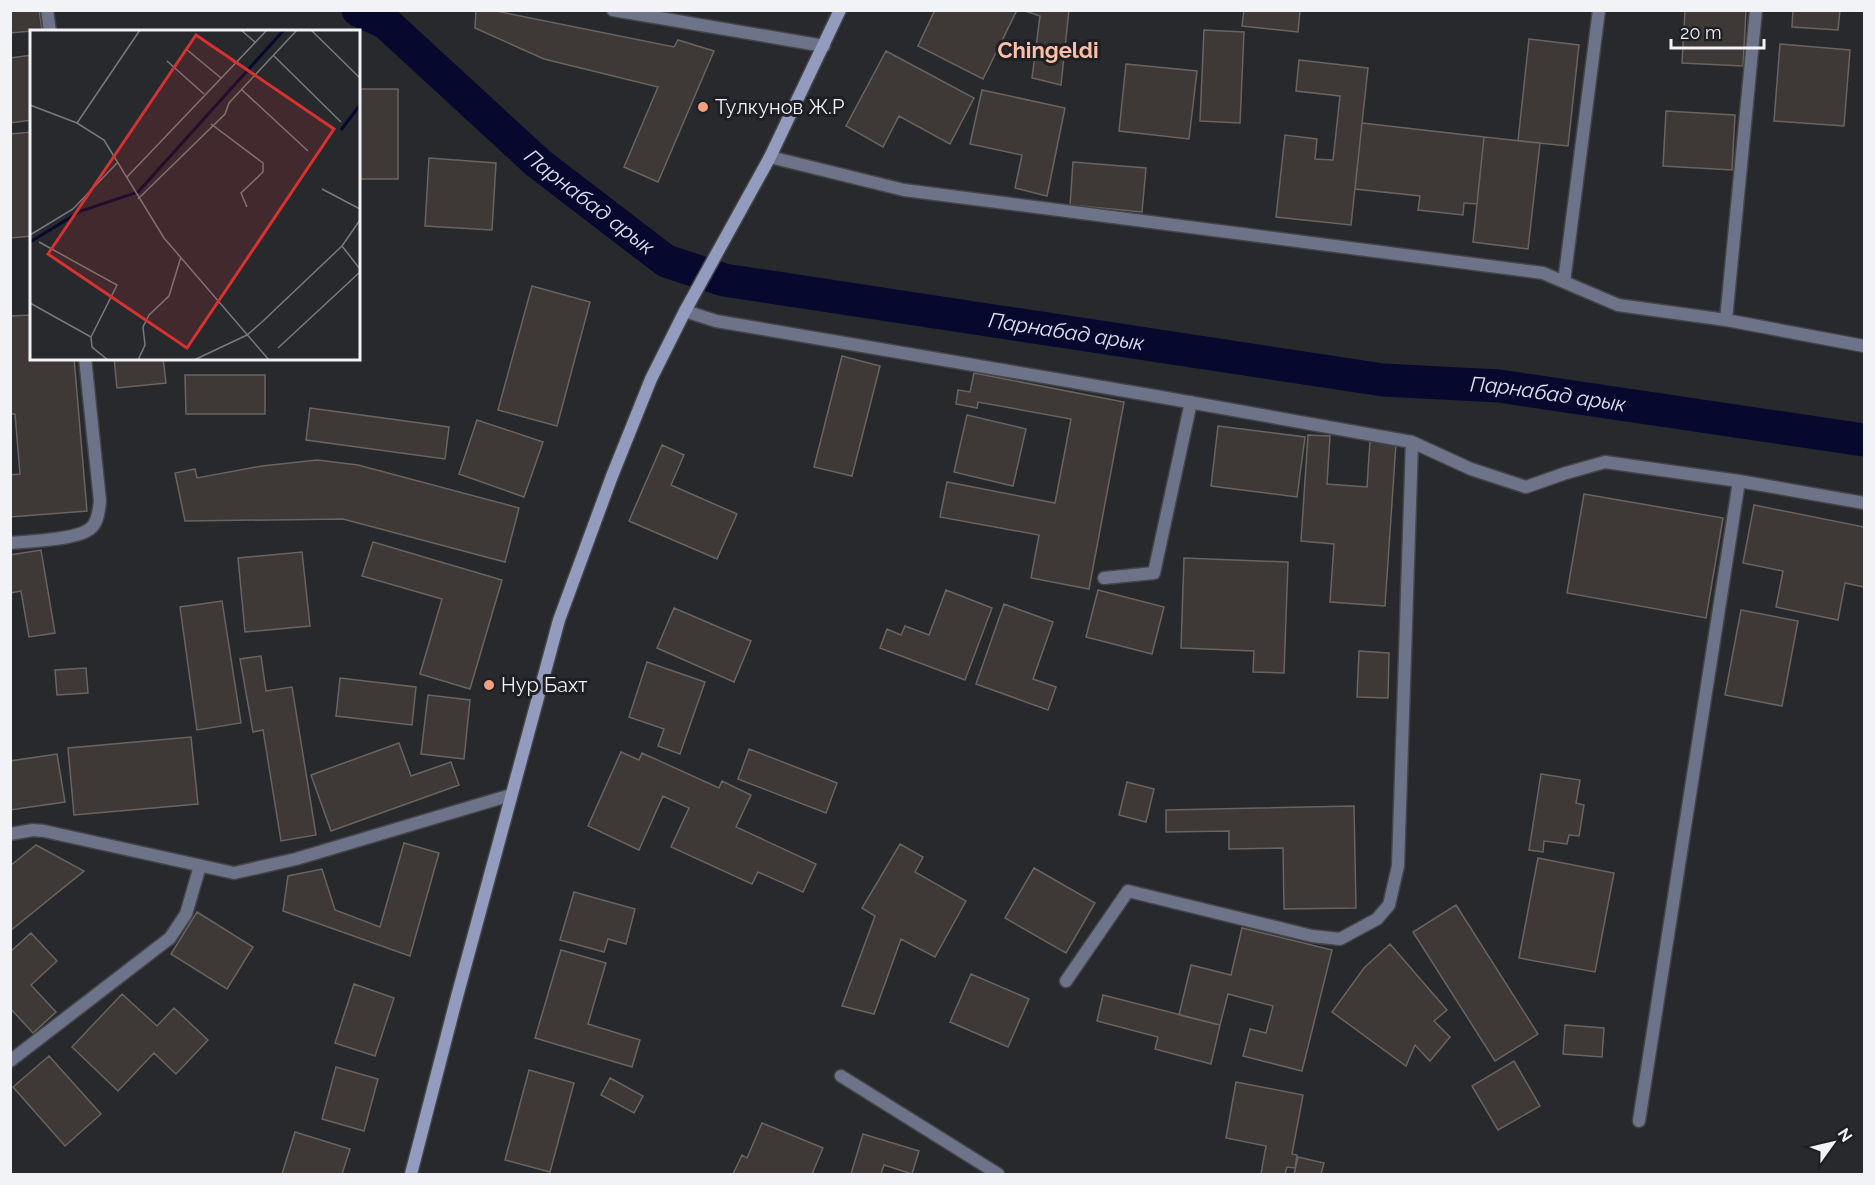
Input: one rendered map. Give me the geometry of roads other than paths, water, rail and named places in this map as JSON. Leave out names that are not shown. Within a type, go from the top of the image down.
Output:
[{"type":"main road","points":[[411,1174],[559,620],[612,476],[651,379],[685,311],[770,157],[840,10]]},
{"type":"street","points":[[47,10],[50,30]]},
{"type":"street","points":[[613,10],[824,46]]},
{"type":"street","points":[[1564,282],[1599,10]]},
{"type":"street","points":[[1725,320],[1756,10]]},
{"type":"street","points":[[770,157],[904,190],[1543,273],[1618,305],[1725,320],[1864,346]]},
{"type":"street","points":[[685,311],[727,323],[1412,442],[1471,469],[1526,487],[1605,462],[1739,481],[1864,503]]},
{"type":"street","points":[[10,543],[80,535],[93,527],[100,501],[84,360]]},
{"type":"street","points":[[1104,578],[1154,573],[1191,402]]},
{"type":"street","points":[[1066,981],[1128,891],[1312,936],[1341,939],[1377,919],[1389,905],[1398,866],[1412,442]]},
{"type":"street","points":[[1639,1121],[1739,481]]},
{"type":"street","points":[[10,834],[33,830],[44,831],[234,873],[296,859],[511,795]]},
{"type":"street","points":[[10,1061],[170,938],[186,914],[200,866]]},
{"type":"street","points":[[841,1076],[998,1174]]},
{"type":"waterway","name":"Парнабад арык","points":[[358,10],[386,23],[538,163],[666,261],[724,280],[1383,380],[1499,386],[1864,440]]},
{"type":"place","name":"Тулкунов Ж.Р","points":[[703,107]]},
{"type":"place","name":"Нур Бахт","points":[[489,685]]},
{"type":"district","name":"Chingeldi","points":[[1048,50]]}]
